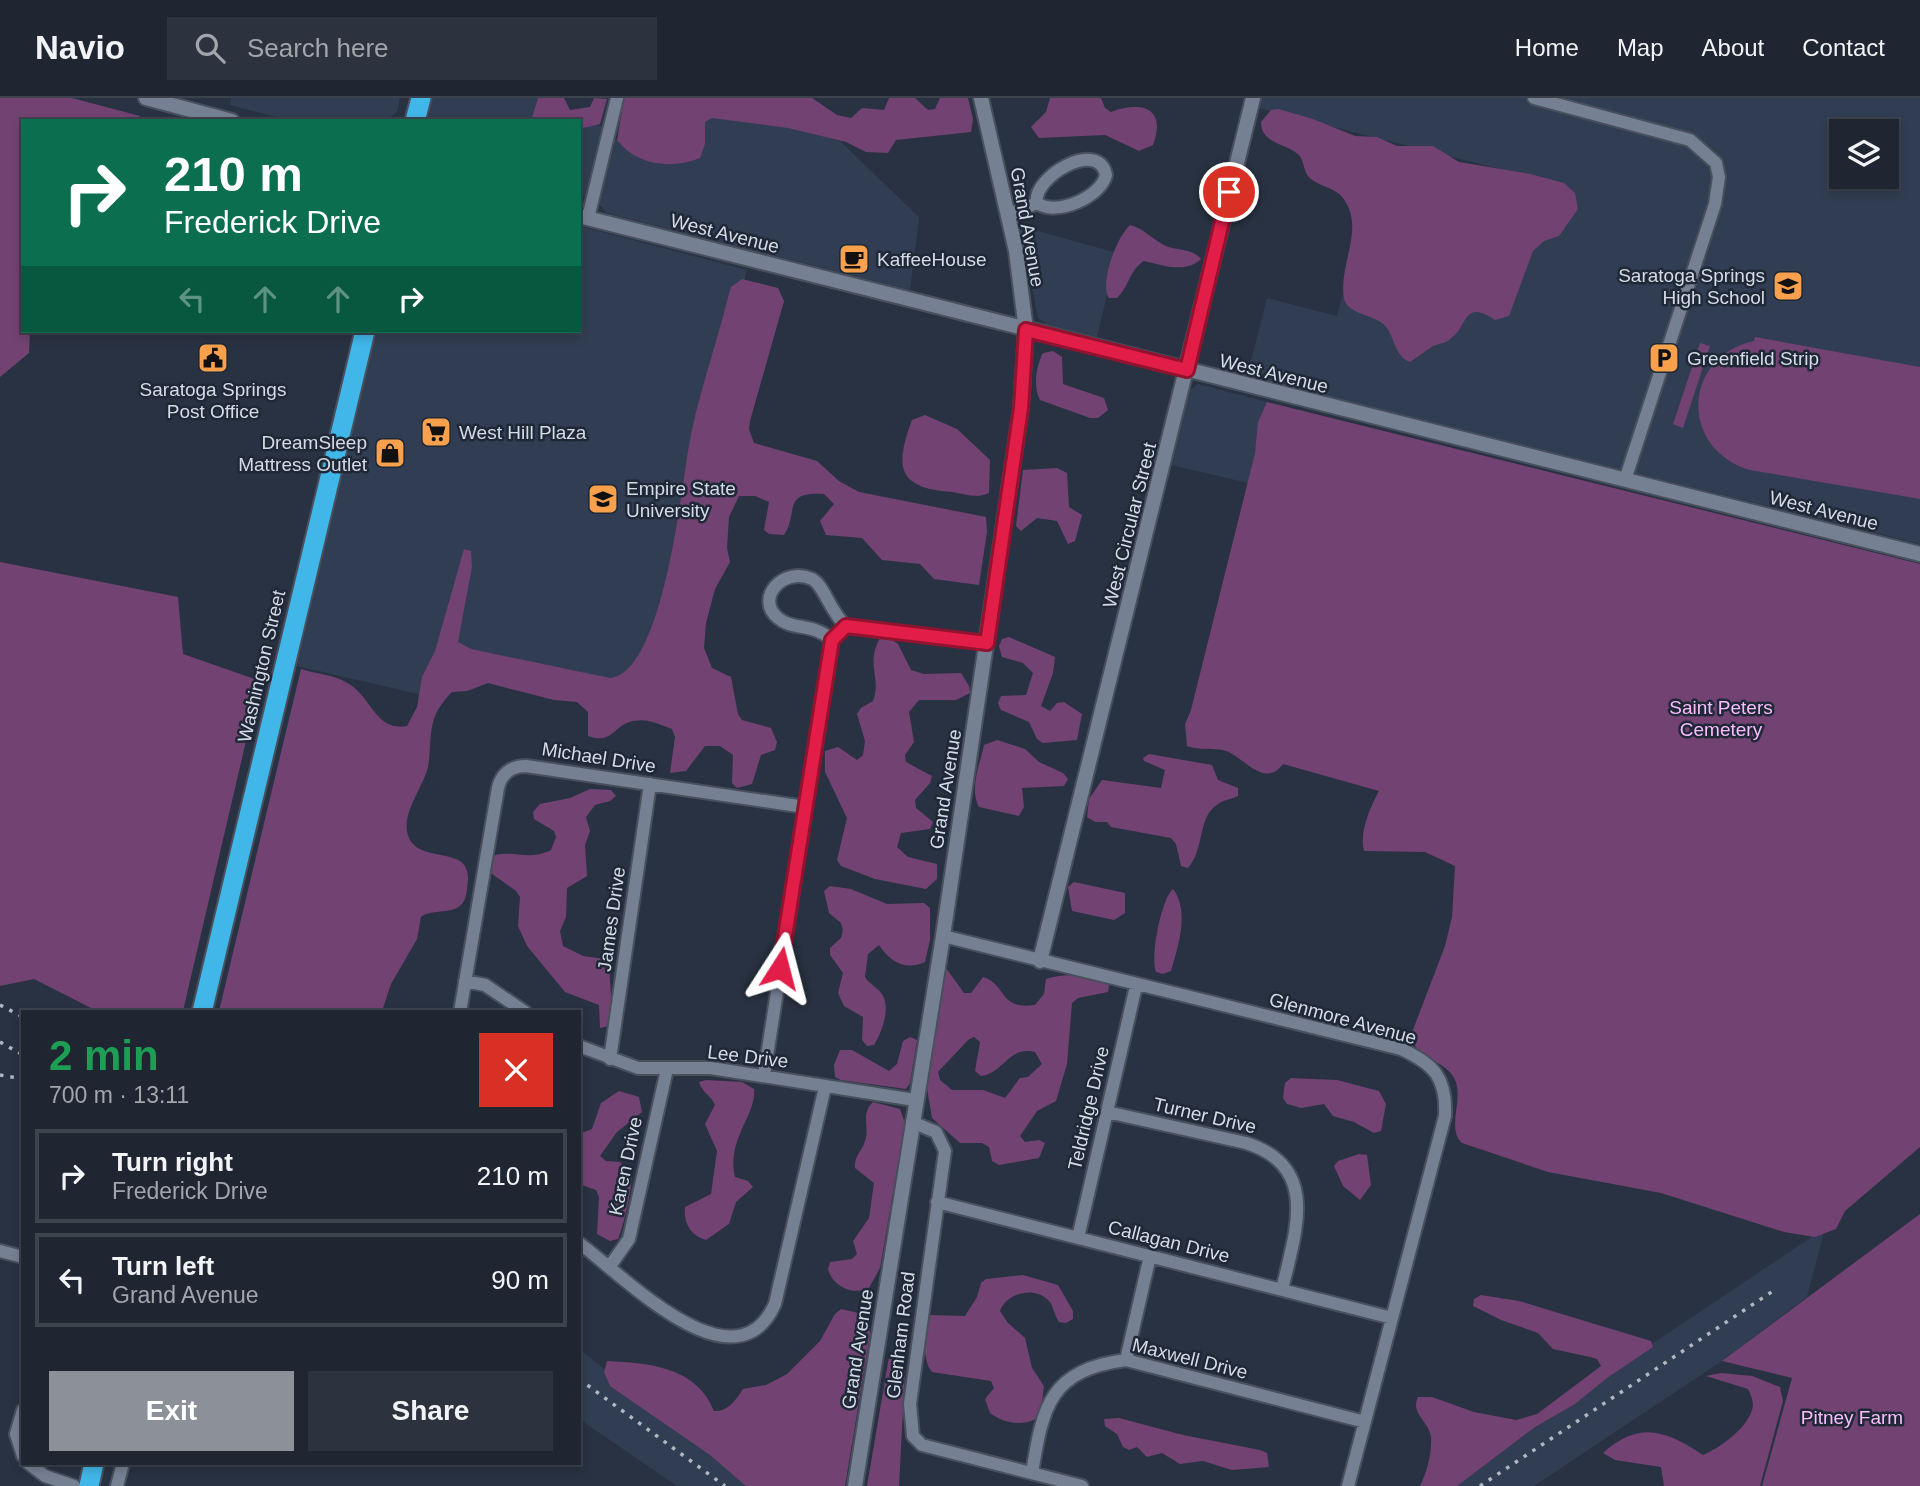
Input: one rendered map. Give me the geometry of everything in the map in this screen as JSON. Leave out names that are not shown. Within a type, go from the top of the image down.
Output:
[{"type":"highway","points":[[416,119],[421,98]]},
{"type":"highway","name":"Washington Street","points":[[201,1010],[365,333]]},
{"type":"highway","points":[[89,1486],[94,1465]]},
{"type":"street","points":[[146,98],[225,119]]},
{"type":"street","points":[[584,217],[617,98]]},
{"type":"street","name":"Grand Avenue","points":[[855,1486],[943,936],[1021,408],[1026,330],[1008,215],[981,98]]},
{"type":"street","name":"West Circular Street","points":[[1040,961],[1253,98]]},
{"type":"street","points":[[1534,98],[1690,140],[1716,163],[1719,177],[1716,204],[1625,480]]},
{"type":"street","points":[[1090,158],[1102,164],[1105,180],[1098,189],[1058,209],[1043,208],[1037,203],[1038,192],[1047,178],[1083,159],[1090,158]]},
{"type":"street","points":[[1008,215],[1037,203]]},
{"type":"street","name":"West Avenue","points":[[584,217],[1920,554]]},
{"type":"street","points":[[832,640],[821,631],[791,625],[777,618],[771,606],[771,594],[777,584],[787,577],[801,575],[816,581],[834,616],[846,626],[987,643]]},
{"type":"street","points":[[764,1075],[832,640],[846,626]]},
{"type":"street","name":"Michael Drive","points":[[460,1010],[498,788],[506,773],[526,766],[805,807]]},
{"type":"street","name":"James Drive","points":[[610,1059],[650,785]]},
{"type":"street","name":"Glenmore Avenue","points":[[943,936],[1136,986],[1401,1049],[1424,1060],[1441,1080],[1446,1098],[1445,1116],[1348,1486]]},
{"type":"street","points":[[465,981],[485,985],[522,1010]]},
{"type":"street","name":"Teldridge Drive","points":[[1078,1238],[1136,986]]},
{"type":"street","name":"Lee Drive","points":[[581,1047],[638,1068],[711,1068],[915,1100]]},
{"type":"street","name":"Karen Drive","points":[[610,1266],[629,1239],[667,1069]]},
{"type":"street","points":[[581,1244],[674,1317],[694,1329],[715,1336],[737,1337],[755,1331],[768,1319],[775,1304],[825,1087]]},
{"type":"street","name":"Turner Drive","points":[[1107,1112],[1246,1143],[1267,1150],[1281,1162],[1296,1188],[1299,1206],[1282,1290]]},
{"type":"street","name":"Glenham Road","points":[[912,1122],[936,1132],[945,1151],[909,1404],[913,1436],[922,1445],[1082,1486]]},
{"type":"street","name":"Callagan Drive","points":[[937,1202],[1392,1318]]},
{"type":"street","points":[[0,1251],[21,1256]]},
{"type":"street","points":[[1126,1360],[1150,1256]]},
{"type":"street","name":"Maxwell Drive","points":[[1032,1473],[1040,1424],[1062,1383],[1082,1369],[1126,1360],[1365,1422]]},
{"type":"street","points":[[21,1417],[16,1434],[21,1450]]},
{"type":"street","points":[[31,1465],[46,1476],[74,1486]]},
{"type":"street","points":[[117,1486],[122,1465]]},
{"type":"shaded area","points":[[231,98],[400,98],[397,112],[388,119],[284,119],[230,105]]},
{"type":"shaded area","points":[[432,98],[553,98],[550,113],[573,119],[428,119]]},
{"type":"shaded area","points":[[678,98],[840,141],[919,217],[910,290],[607,213],[600,205],[600,195],[613,139],[661,150]]},
{"type":"shaded area","name":"Saratoga Springs High School","points":[[1261,98],[1920,98],[1920,544],[1247,376],[1267,298],[1337,316],[1353,256],[1504,170],[1258,108]]},
{"type":"shaded area","points":[[581,121],[604,127],[586,194],[581,199]]},
{"type":"shaded area","points":[[1020,226],[1117,253],[1097,337],[1048,325],[1038,318]]},
{"type":"shaded area","points":[[581,227],[747,270],[642,705],[442,659],[435,698],[297,666],[374,333],[581,333]]},
{"type":"shaded area","points":[[1198,384],[1267,402],[1248,483],[1171,465],[1189,391]]},
{"type":"shaded area","points":[[1825,1228],[1807,1297],[1722,1361],[1534,1486],[1439,1486]]},
{"type":"shaded area","points":[[581,1351],[755,1486],[677,1486],[581,1420]]},
{"type":"green space","points":[[0,98],[72,98],[140,116],[139,119],[21,119],[21,333],[30,333],[29,353],[0,377]]},
{"type":"green space","points":[[538,98],[564,98],[570,110],[590,107],[594,98],[607,99],[600,124],[581,129],[581,119],[532,119]]},
{"type":"green space","points":[[624,98],[812,98],[837,115],[851,118],[862,108],[884,110],[889,98],[915,98],[928,110],[935,109],[940,98],[968,98],[973,119],[971,132],[896,140],[888,153],[866,152],[846,142],[788,128],[712,118],[705,122],[705,144],[700,158],[666,164],[644,160],[617,140]]},
{"type":"green space","points":[[1050,98],[1101,98],[1105,108],[1111,112],[1132,107],[1148,110],[1157,122],[1153,145],[1139,151],[1105,135],[1039,138],[1031,127],[1046,112]]},
{"type":"green space","points":[[1278,109],[1313,119],[1355,136],[1377,137],[1397,146],[1433,146],[1459,162],[1530,174],[1564,183],[1575,193],[1578,209],[1559,236],[1544,241],[1533,251],[1509,316],[1495,320],[1484,314],[1471,313],[1449,340],[1433,346],[1410,362],[1398,352],[1383,323],[1346,304],[1343,285],[1352,234],[1349,210],[1339,194],[1308,177],[1299,155],[1265,135],[1261,122],[1271,110]]},
{"type":"green space","points":[[1130,225],[1164,245],[1188,251],[1201,259],[1195,264],[1181,267],[1144,261],[1139,264],[1117,298],[1109,298],[1106,282],[1111,260],[1120,239]]},
{"type":"green space","points":[[742,279],[778,288],[784,301],[750,421],[749,429],[754,443],[817,461],[839,481],[859,492],[986,517],[987,532],[979,585],[934,579],[920,564],[882,560],[862,538],[826,535],[820,521],[834,504],[824,494],[811,494],[796,500],[784,535],[769,534],[764,530],[769,502],[755,496],[739,496],[729,517],[727,548],[730,562],[715,589],[706,623],[704,648],[712,668],[731,677],[738,714],[742,720],[771,728],[777,742],[775,750],[761,755],[752,784],[737,788],[732,783],[733,755],[720,746],[705,746],[686,771],[670,773],[675,737],[672,729],[653,722],[633,721],[608,736],[596,738],[588,736],[588,712],[577,702],[554,700],[488,683],[467,691],[452,692],[434,719],[428,767],[409,811],[407,829],[415,846],[424,851],[454,858],[467,869],[464,901],[455,909],[421,917],[417,939],[391,984],[382,1010],[219,1010],[301,669],[344,681],[357,690],[388,724],[407,726],[417,707],[422,677],[435,651],[464,549],[471,551],[472,567],[458,642],[471,649],[610,678],[628,669],[643,647],[666,579],[696,413],[731,287]]},
{"type":"green space","points":[[1755,337],[1920,367],[1920,499],[1750,470],[1727,459],[1711,443],[1701,424],[1698,404],[1702,383],[1713,365],[1730,350],[1754,341]]},
{"type":"green space","points":[[1700,343],[1710,346],[1683,428],[1673,424]]},
{"type":"green space","points":[[1053,351],[1062,357],[1063,384],[1104,398],[1108,410],[1098,418],[1090,418],[1040,400],[1036,383],[1039,364],[1043,353]]},
{"type":"green space","name":"Saint Peters Cemetery","points":[[1267,402],[1920,564],[1920,1147],[1845,1211],[1836,1229],[1815,1237],[1784,1232],[1661,1193],[1548,1172],[1462,1143],[1455,1130],[1458,1096],[1455,1080],[1445,1068],[1418,1050],[1411,1035],[1445,946],[1452,917],[1455,866],[1425,852],[1364,851],[1364,828],[1379,791],[1283,764],[1276,771],[1261,772],[1226,751],[1187,746],[1185,724],[1191,710],[1255,453],[1258,422]]},
{"type":"green space","points":[[925,415],[957,429],[990,460],[989,493],[975,496],[934,490],[911,480],[903,463],[906,437],[912,420]]},
{"type":"green space","points":[[1057,468],[1067,473],[1069,507],[1082,515],[1075,541],[1068,544],[1057,521],[1037,518],[1021,531],[1016,526],[1023,470]]},
{"type":"green space","points":[[0,562],[178,597],[183,654],[260,681],[183,1010],[95,1010],[34,979],[0,986]]},
{"type":"green space","points":[[886,636],[898,644],[911,670],[924,674],[961,673],[969,686],[970,693],[956,700],[919,700],[909,712],[914,742],[905,755],[906,762],[932,776],[930,783],[915,800],[916,808],[933,822],[930,829],[901,833],[897,847],[908,857],[937,864],[937,879],[926,889],[875,879],[841,866],[837,860],[847,818],[825,772],[825,751],[838,747],[857,760],[863,755],[865,741],[857,714],[861,708],[873,701],[876,685],[874,656],[880,638]]},
{"type":"green space","points":[[1009,637],[1055,657],[1053,673],[1041,706],[1050,711],[1057,703],[1064,702],[1082,714],[1077,740],[1043,743],[1037,739],[1029,722],[1001,710],[998,703],[1001,696],[1026,695],[1033,673],[1023,663],[1002,657],[999,646],[1002,639]]},
{"type":"green space","points":[[997,740],[1025,749],[1039,762],[1063,773],[1068,779],[1064,786],[1022,788],[1024,807],[1019,816],[979,807],[975,784],[984,745]]},
{"type":"green space","points":[[1149,754],[1212,765],[1218,780],[1238,788],[1238,796],[1211,810],[1197,852],[1188,868],[1181,866],[1176,844],[1171,838],[1111,827],[1107,822],[1095,822],[1087,817],[1089,799],[1102,780],[1161,788],[1165,770],[1144,761],[1143,758]]},
{"type":"green space","points":[[590,789],[611,790],[616,796],[610,801],[595,805],[586,817],[590,831],[585,845],[587,876],[567,888],[566,917],[560,931],[563,946],[583,956],[605,959],[609,965],[612,1011],[608,1026],[600,1028],[599,1005],[565,992],[527,946],[518,926],[520,897],[491,873],[487,859],[502,854],[533,855],[551,850],[556,837],[554,831],[534,819],[533,812],[540,804],[570,798]]},
{"type":"green space","points":[[1074,882],[1125,893],[1125,913],[1114,920],[1072,911],[1068,887]]},
{"type":"green space","points":[[830,886],[851,889],[887,904],[924,903],[930,908],[930,940],[925,962],[904,965],[888,956],[879,945],[868,954],[865,977],[882,994],[886,1006],[882,1027],[874,1045],[867,1046],[862,1040],[863,1017],[844,1006],[838,993],[843,973],[830,955],[830,948],[841,938],[843,930],[841,923],[829,913],[824,891]]},
{"type":"green space","points":[[1173,889],[1181,908],[1181,929],[1171,971],[1163,974],[1156,972],[1154,955],[1164,904]]},
{"type":"green space","points":[[946,968],[964,993],[971,993],[983,977],[996,985],[1009,1000],[1023,1006],[1035,1005],[1044,994],[1046,979],[1054,977],[1087,976],[1109,985],[1108,992],[1078,998],[1072,1003],[1067,1064],[1056,1101],[1037,1111],[1020,1136],[1025,1142],[1039,1140],[1045,1143],[1039,1158],[999,1165],[992,1161],[989,1147],[982,1143],[960,1143],[932,1118],[926,1082],[941,972]],"holes":[[[974,1037],[980,1042],[975,1071],[981,1076],[989,1074],[1019,1052],[1035,1052],[1042,1064],[1028,1077],[1020,1078],[1005,1098],[983,1090],[952,1090],[940,1080],[938,1072],[968,1040]]]},
{"type":"green space","points":[[910,1037],[917,1040],[910,1083],[906,1089],[835,1077],[834,1065],[840,1050],[852,1050],[889,1071],[897,1064],[903,1041]]},
{"type":"green space","points":[[1291,1078],[1337,1080],[1379,1091],[1386,1104],[1381,1131],[1374,1133],[1354,1122],[1333,1116],[1324,1104],[1301,1108],[1287,1104],[1283,1098],[1285,1083]]},
{"type":"green space","points":[[699,1082],[742,1082],[754,1089],[754,1098],[738,1139],[733,1164],[735,1177],[748,1181],[753,1187],[736,1202],[729,1224],[706,1240],[692,1232],[687,1223],[685,1207],[711,1194],[717,1151],[705,1124],[715,1105]]},
{"type":"green space","points":[[619,1091],[639,1097],[642,1112],[617,1132],[600,1156],[606,1161],[620,1162],[632,1174],[620,1233],[618,1239],[610,1241],[597,1234],[599,1197],[596,1190],[581,1185],[581,1133],[592,1129],[601,1103]]},
{"type":"green space","points":[[873,1102],[900,1109],[905,1123],[880,1268],[869,1288],[856,1291],[839,1285],[828,1269],[830,1262],[852,1259],[857,1254],[853,1241],[869,1218],[874,1183],[855,1168],[855,1164],[864,1145],[867,1111]]},
{"type":"green space","points":[[1359,1154],[1367,1155],[1371,1185],[1360,1200],[1343,1186],[1334,1166],[1338,1161]]},
{"type":"green space","name":"Pitney Farm","points":[[1920,1214],[1920,1486],[1762,1486],[1792,1378],[1722,1361]]},
{"type":"green space","points":[[1023,1275],[1058,1285],[1073,1311],[1073,1319],[1066,1323],[1059,1322],[1049,1301],[1036,1293],[1022,1293],[1003,1305],[1000,1311],[1008,1323],[1025,1338],[1032,1368],[1044,1386],[1040,1416],[1028,1422],[1015,1423],[990,1413],[985,1399],[994,1388],[991,1381],[932,1372],[926,1360],[925,1336],[929,1315],[965,1316],[977,1297],[981,1283],[986,1279]]},
{"type":"green space","points":[[1481,1295],[1519,1301],[1651,1341],[1653,1347],[1607,1378],[1575,1404],[1535,1427],[1457,1486],[1420,1486],[1431,1449],[1431,1437],[1416,1408],[1418,1397],[1432,1397],[1474,1412],[1516,1420],[1537,1414],[1601,1366],[1597,1359],[1553,1349],[1538,1333],[1501,1320],[1473,1306],[1474,1299]]},
{"type":"green space","points":[[841,1309],[863,1314],[869,1319],[870,1335],[845,1486],[746,1486],[710,1455],[610,1386],[604,1372],[607,1361],[639,1363],[670,1370],[696,1385],[714,1411],[723,1410],[743,1389],[766,1385],[787,1374],[820,1341],[835,1314]]},
{"type":"green space","points":[[894,1353],[901,1355],[905,1371],[899,1486],[867,1486],[889,1357]]},
{"type":"green space","points":[[1721,1373],[1752,1376],[1780,1387],[1783,1401],[1760,1486],[1664,1486],[1661,1467],[1615,1460],[1603,1453],[1629,1436],[1641,1433],[1665,1435],[1703,1455],[1718,1447],[1747,1421],[1753,1405],[1748,1389],[1706,1376]]},
{"type":"green space","points":[[1119,1418],[1183,1435],[1260,1450],[1267,1453],[1269,1467],[1232,1470],[1203,1461],[1180,1464],[1162,1453],[1147,1457],[1137,1447],[1129,1450],[1123,1447],[1117,1434],[1105,1426],[1104,1419]]},
{"type":"railway","points":[[0,1005],[21,1016]]},
{"type":"railway","points":[[0,1042],[21,1054]]},
{"type":"railway","points":[[0,1075],[21,1079]]},
{"type":"railway","points":[[1480,1486],[1776,1289]]},
{"type":"railway","points":[[581,1380],[725,1486]]},
{"type":"place","name":"KaffeeHouse","points":[[854,259]]},
{"type":"place","name":"Saratoga Springs High School","points":[[1788,286]]},
{"type":"place","name":"Saratoga Springs Post Office","points":[[213,358]]},
{"type":"place","name":"Greenfield Strip","points":[[1664,358]]},
{"type":"place","name":"West Hill Plaza","points":[[436,432]]},
{"type":"place","name":"DreamSleep Mattress Outlet","points":[[390,453]]},
{"type":"place","name":"Empire State University","points":[[603,499]]},
{"type":"route","points":[[780,968],[832,640],[846,626],[987,643],[1021,408],[1026,330],[1187,370],[1229,192]]}]
